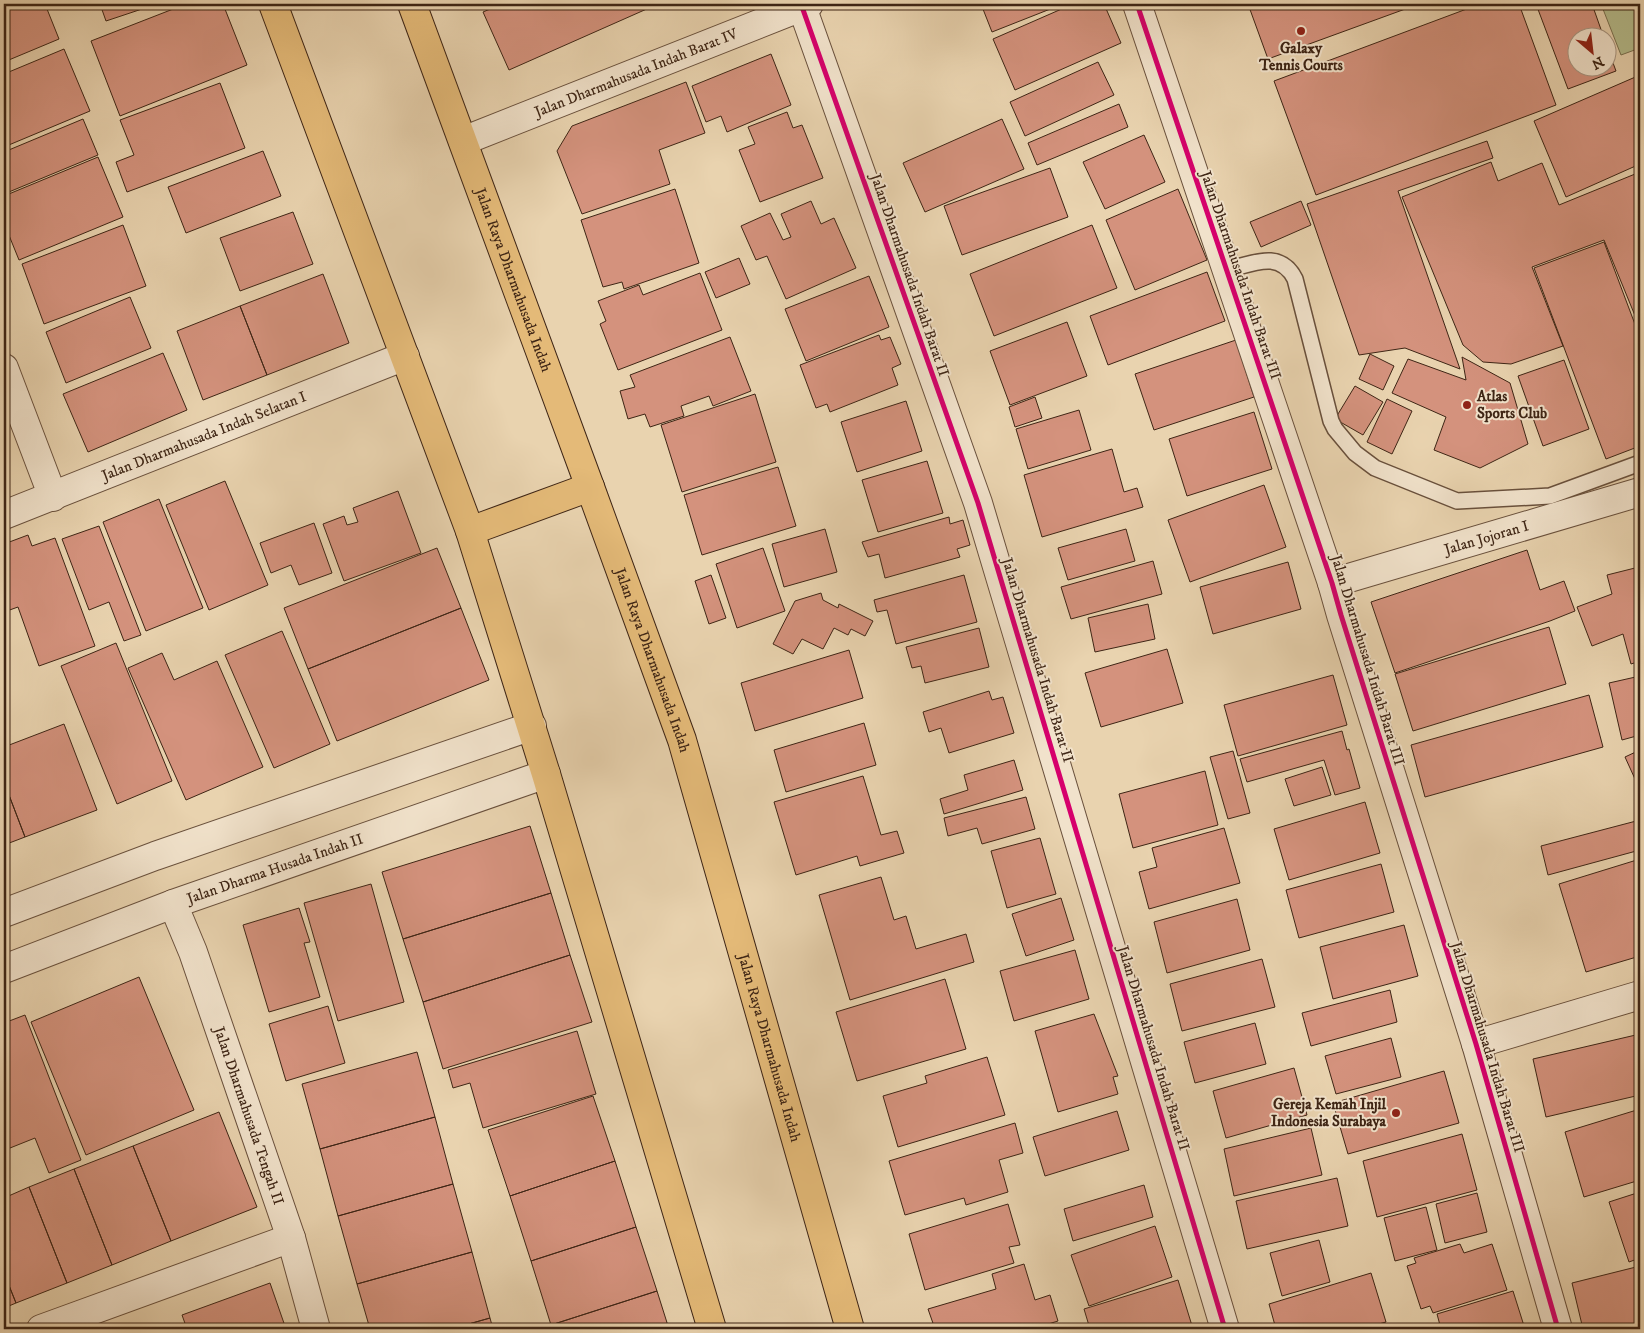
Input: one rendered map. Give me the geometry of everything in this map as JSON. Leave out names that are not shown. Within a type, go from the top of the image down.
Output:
[{"type":"main road","points":[[273,4],[470,531],[532,726],[712,1329]]},
{"type":"main road","name":"Jalan Raya Dharmahusada Indah","points":[[412,4],[682,740],[850,1329]]},
{"type":"main road","points":[[470,531],[590,487]]},
{"type":"street","name":"Jalan Dharmahusada Indah Barat III","points":[[1138,4],[1332,582],[1340,616],[1476,1044],[1558,1329]]},
{"type":"street","name":"Jalan Dharmahusada Indah Barat IV","points":[[463,140],[804,5]]},
{"type":"street","name":"Jalan Dharmahusada Indah Barat II","points":[[804,5],[978,503],[1224,1329]]},
{"type":"street","name":"Jalan Dharmahusada Indah Selatan I","points":[[4,515],[405,356]]},
{"type":"street","points":[[4,368],[53,497]]},
{"type":"street","name":"Jalan Jojoran I","points":[[1332,582],[1640,492]]},
{"type":"street","points":[[4,913],[155,856],[532,726]]},
{"type":"street","name":"Jalan Dharma Husada Indah II","points":[[4,968],[173,904],[546,774]]},
{"type":"street","name":"Jalan Dharmahusada Tengah II","points":[[173,904],[193,952],[290,1238],[316,1329]]},
{"type":"street","points":[[1476,1044],[1640,994]]},
{"type":"street","points":[[41,1329],[290,1238]]},
{"type":"lane","points":[[1226,270],[1270,260],[1284,265],[1292,273],[1331,421],[1335,429],[1355,453],[1375,468],[1457,501],[1550,496],[1640,463]]},
{"type":"green space","points":[[1601,4],[1640,4],[1640,48],[1621,55],[1616,42],[1616,28],[1610,28]]},
{"type":"building","points":[[4,4],[45,4],[59,39],[4,62]]},
{"type":"building","points":[[100,4],[157,4],[106,21]]},
{"type":"building","points":[[186,4],[223,4],[247,65],[120,116],[91,41]]},
{"type":"building","points":[[502,4],[658,4],[509,70],[483,12]]},
{"type":"building","points":[[981,4],[1063,4],[992,32]]},
{"type":"building","points":[[1073,4],[1104,4],[1121,43],[1015,90],[993,39]]},
{"type":"building","name":"Galaxy Tennis Courts","points":[[1248,4],[1419,4],[1268,59]]},
{"type":"building","points":[[1480,4],[1519,4],[1556,105],[1316,195],[1274,81]]},
{"type":"building","points":[[1536,4],[1592,4],[1600,28],[1566,28],[1566,78],[1597,78],[1568,89]]},
{"type":"building","points":[[64,49],[90,111],[4,147],[4,74]]},
{"type":"building","points":[[771,54],[791,105],[727,132],[721,116],[706,122],[692,86]]},
{"type":"building","points":[[1098,62],[1114,95],[1025,136],[1010,102]]},
{"type":"building","points":[[1640,75],[1640,164],[1566,197],[1534,121]]},
{"type":"building","points":[[686,82],[705,133],[659,150],[670,184],[582,214],[557,151],[572,126]]},
{"type":"building","points":[[220,83],[245,148],[127,192],[116,162],[134,155],[120,120]]},
{"type":"building","points":[[1119,104],[1128,127],[1037,165],[1028,143]]},
{"type":"building","points":[[787,112],[793,128],[802,125],[823,178],[760,202],[739,150],[755,144],[748,127]]},
{"type":"building","points":[[83,119],[98,155],[4,194],[4,152]]},
{"type":"building","points":[[1002,119],[1024,169],[925,212],[903,163]]},
{"type":"building","points":[[1144,135],[1165,182],[1105,209],[1083,162]]},
{"type":"building","points":[[1487,141],[1493,158],[1398,191],[1460,369],[1405,348],[1359,355],[1307,204]]},
{"type":"building","points":[[263,151],[281,196],[186,233],[168,187]]},
{"type":"building","points":[[98,157],[123,217],[19,260],[4,223],[4,196]]},
{"type":"building","points":[[1491,162],[1498,181],[1542,163],[1559,205],[1640,172],[1640,322],[1638,323],[1604,240],[1532,267],[1563,346],[1511,364],[1483,362],[1463,345],[1402,197]]},
{"type":"building","points":[[1050,168],[1068,217],[962,255],[944,206]]},
{"type":"building","points":[[675,189],[699,263],[624,289],[622,282],[603,287],[581,220]]},
{"type":"building","points":[[1178,189],[1207,260],[1135,290],[1106,220]]},
{"type":"building","points":[[811,201],[821,224],[834,218],[856,268],[786,299],[767,256],[756,260],[741,226],[770,213],[783,240],[791,237],[781,214]]},
{"type":"building","points":[[1301,201],[1311,225],[1261,247],[1250,222]]},
{"type":"building","points":[[293,212],[313,264],[240,291],[220,238]]},
{"type":"building","points":[[123,225],[146,286],[44,324],[22,264]]},
{"type":"building","points":[[1092,225],[1117,288],[994,336],[970,274]]},
{"type":"building","points":[[1604,242],[1636,327],[1640,325],[1640,446],[1606,459],[1534,268]]},
{"type":"building","points":[[739,258],[750,284],[716,298],[705,272]]},
{"type":"building","points":[[1207,272],[1225,321],[1108,365],[1090,316]]},
{"type":"building","points":[[700,273],[722,330],[618,370],[600,324],[606,321],[598,301],[639,285],[643,295]]},
{"type":"building","points":[[323,274],[349,343],[267,375],[240,306]]},
{"type":"building","points":[[869,276],[889,327],[806,361],[785,309]]},
{"type":"building","points":[[130,297],[151,348],[66,383],[46,332]]},
{"type":"building","points":[[240,306],[267,375],[203,400],[177,331]]},
{"type":"building","points":[[1067,322],[1087,376],[1010,405],[990,351]]},
{"type":"building","points":[[879,335],[881,340],[890,337],[901,364],[892,368],[898,385],[830,412],[827,404],[816,408],[800,365]]},
{"type":"building","points":[[730,337],[751,391],[713,406],[709,396],[681,406],[684,416],[650,427],[645,414],[628,419],[620,391],[635,387],[630,375]]},
{"type":"building","points":[[1236,340],[1254,397],[1154,430],[1135,374]]},
{"type":"building","points":[[163,353],[187,410],[88,452],[63,394]]},
{"type":"building","points":[[1370,354],[1394,366],[1383,390],[1359,379]]},
{"type":"building","name":"Atlas Sports Club","points":[[1462,357],[1510,383],[1528,444],[1480,468],[1434,450],[1446,417],[1392,393],[1408,359],[1466,380]]},
{"type":"building","points":[[1564,360],[1589,429],[1543,446],[1518,376]]},
{"type":"building","points":[[1355,386],[1383,402],[1363,435],[1335,419]]},
{"type":"building","points":[[755,394],[776,462],[682,492],[661,425]]},
{"type":"building","points":[[1035,397],[1042,418],[1015,427],[1009,407]]},
{"type":"building","points":[[1387,399],[1412,411],[1392,454],[1367,442]]},
{"type":"building","points":[[906,401],[922,451],[857,472],[841,422]]},
{"type":"building","points":[[1079,410],[1091,450],[1028,469],[1016,429]]},
{"type":"building","points":[[1254,412],[1272,469],[1187,496],[1169,439]]},
{"type":"building","points":[[1112,449],[1124,492],[1137,488],[1143,507],[1042,537],[1024,475]]},
{"type":"building","points":[[927,461],[943,513],[878,532],[862,480]]},
{"type":"building","points":[[778,467],[796,526],[702,555],[684,495]]},
{"type":"building","points":[[225,481],[268,585],[209,610],[166,505]]},
{"type":"building","points":[[1264,485],[1286,547],[1190,582],[1168,520]]},
{"type":"building","points":[[398,491],[421,553],[344,581],[323,524],[344,516],[347,525],[358,522],[353,508]]},
{"type":"building","points":[[159,499],[203,608],[146,631],[103,522]]},
{"type":"building","points":[[949,517],[950,524],[963,520],[970,545],[957,549],[960,557],[885,578],[879,554],[868,557],[862,542]]},
{"type":"building","points":[[314,523],[332,573],[299,585],[291,565],[271,573],[260,543]]},
{"type":"building","points":[[99,526],[141,635],[124,641],[109,602],[89,610],[62,539]]},
{"type":"building","points":[[825,529],[837,572],[784,587],[772,544]]},
{"type":"building","points":[[1126,529],[1135,561],[1068,580],[1058,548]]},
{"type":"building","points":[[28,535],[32,546],[55,538],[95,646],[39,666],[18,607],[4,612],[4,544]]},
{"type":"building","points":[[437,548],[461,608],[308,669],[284,608]]},
{"type":"building","points":[[763,548],[785,611],[737,628],[716,564]]},
{"type":"building","points":[[1527,550],[1540,590],[1564,581],[1575,611],[1395,673],[1371,602]]},
{"type":"building","points":[[1153,561],[1162,594],[1071,619],[1061,587]]},
{"type":"building","points":[[1288,562],[1301,609],[1213,634],[1200,587]]},
{"type":"building","points":[[1639,567],[1640,661],[1631,664],[1623,634],[1592,646],[1577,607],[1612,594],[1607,575]]},
{"type":"building","points":[[711,575],[726,618],[709,624],[695,581]]},
{"type":"building","points":[[964,575],[977,622],[896,644],[887,610],[877,612],[874,600]]},
{"type":"building","points":[[821,593],[823,600],[838,608],[839,604],[873,621],[865,636],[851,629],[848,635],[834,628],[823,649],[802,639],[793,654],[773,644],[795,601]]},
{"type":"building","points":[[1148,604],[1155,639],[1095,652],[1088,618]]},
{"type":"building","points":[[461,608],[489,680],[337,741],[308,669]]},
{"type":"building","points":[[1549,627],[1566,684],[1413,731],[1395,674]]},
{"type":"building","points":[[979,628],[989,667],[925,683],[921,666],[912,668],[906,647]]},
{"type":"building","points":[[282,631],[330,744],[274,768],[225,655]]},
{"type":"building","points":[[116,643],[172,781],[117,804],[61,666]]},
{"type":"building","points":[[1167,649],[1183,703],[1101,727],[1085,673]]},
{"type":"building","points":[[849,650],[863,698],[755,731],[741,683]]},
{"type":"building","points":[[162,653],[174,680],[217,661],[263,767],[186,800],[128,668]]},
{"type":"building","points":[[1333,675],[1347,725],[1238,756],[1224,705]]},
{"type":"building","points":[[1640,676],[1640,735],[1622,740],[1609,683]]},
{"type":"building","points":[[989,691],[992,700],[1003,697],[1014,733],[949,753],[941,728],[929,732],[923,712]]},
{"type":"building","points":[[1589,695],[1603,747],[1425,797],[1411,745]]},
{"type":"building","points":[[864,723],[876,765],[786,792],[774,750]]},
{"type":"building","points":[[64,724],[97,810],[25,837],[4,782],[4,747]]},
{"type":"building","points":[[1342,731],[1360,788],[1335,795],[1324,760],[1247,782],[1240,759]]},
{"type":"building","points":[[1640,750],[1640,790],[1625,757]]},
{"type":"building","points":[[1233,751],[1250,813],[1228,819],[1210,757]]},
{"type":"building","points":[[1014,760],[1023,790],[944,814],[940,799],[968,790],[964,775]]},
{"type":"building","points":[[1322,767],[1331,795],[1294,806],[1285,779]]},
{"type":"building","points":[[1205,771],[1218,825],[1133,848],[1119,794]]},
{"type":"building","points":[[863,776],[881,835],[897,831],[904,853],[860,866],[857,856],[796,875],[774,802]]},
{"type":"building","points":[[4,782],[25,837],[4,845]]},
{"type":"building","points":[[1026,797],[1035,829],[982,844],[977,828],[948,836],[944,818]]},
{"type":"building","points":[[1365,802],[1380,853],[1289,880],[1274,829]]},
{"type":"building","points":[[1640,820],[1640,850],[1548,875],[1541,846]]},
{"type":"building","points":[[530,826],[551,893],[403,939],[382,872]]},
{"type":"building","points":[[1224,828],[1240,883],[1149,909],[1139,872],[1157,867],[1152,848]]},
{"type":"building","points":[[1040,838],[1056,894],[1007,908],[991,851]]},
{"type":"building","points":[[1640,859],[1640,956],[1586,972],[1559,884]]},
{"type":"building","points":[[1381,864],[1394,912],[1299,938],[1286,890]]},
{"type":"building","points":[[881,877],[894,920],[906,916],[916,949],[966,934],[974,962],[850,1000],[819,895]]},
{"type":"building","points":[[371,884],[404,1002],[338,1021],[304,903]]},
{"type":"building","points":[[551,893],[570,955],[423,1002],[403,939]]},
{"type":"building","points":[[1061,898],[1074,940],[1026,956],[1012,914]]},
{"type":"building","points":[[1237,899],[1250,950],[1167,973],[1154,922]]},
{"type":"building","points":[[299,908],[310,942],[304,943],[320,997],[269,1012],[243,925]]},
{"type":"building","points":[[1404,925],[1418,976],[1333,999],[1320,947]]},
{"type":"building","points":[[1075,950],[1089,999],[1014,1021],[1000,971]]},
{"type":"building","points":[[570,955],[592,1022],[443,1069],[423,1002]]},
{"type":"building","points":[[1262,959],[1275,1007],[1182,1031],[1170,984]]},
{"type":"building","points":[[139,977],[194,1110],[86,1155],[31,1022]]},
{"type":"building","points":[[945,979],[966,1049],[857,1081],[836,1012]]},
{"type":"building","points":[[1390,990],[1397,1022],[1311,1046],[1302,1013]]},
{"type":"building","points":[[328,1006],[345,1063],[286,1081],[269,1024]]},
{"type":"building","points":[[1094,1014],[1118,1076],[1113,1077],[1118,1094],[1058,1112],[1035,1031]]},
{"type":"building","points":[[25,1015],[81,1160],[49,1173],[35,1138],[5,1150],[4,1148],[4,1023]]},
{"type":"building","points":[[1255,1023],[1266,1064],[1195,1083],[1184,1042]]},
{"type":"building","points":[[577,1031],[596,1094],[483,1128],[470,1083],[453,1088],[448,1070]]},
{"type":"building","points":[[1640,1034],[1640,1095],[1546,1117],[1533,1059]]},
{"type":"building","points":[[1391,1038],[1401,1077],[1336,1094],[1325,1056]]},
{"type":"building","points":[[417,1052],[435,1117],[320,1149],[302,1084]]},
{"type":"building","points":[[987,1057],[1005,1115],[898,1147],[883,1096],[927,1083],[925,1076]]},
{"type":"building","points":[[1294,1068],[1307,1115],[1226,1138],[1213,1091]]},
{"type":"building","name":"Gereja Kemah Injil Indonesia Surabaya","points":[[1444,1071],[1459,1123],[1348,1154],[1333,1103]]},
{"type":"building","points":[[593,1096],[615,1161],[510,1196],[488,1130]]},
{"type":"building","points":[[1640,1109],[1640,1180],[1584,1197],[1565,1132]]},
{"type":"building","points":[[1117,1111],[1129,1150],[1045,1176],[1033,1137]]},
{"type":"building","points":[[219,1112],[257,1207],[171,1241],[133,1146]]},
{"type":"building","points":[[435,1117],[453,1184],[338,1216],[320,1149]]},
{"type":"building","points":[[1015,1123],[1023,1153],[999,1160],[1008,1192],[966,1205],[964,1198],[905,1215],[889,1161]]},
{"type":"building","points":[[1311,1128],[1322,1175],[1234,1196],[1224,1149]]},
{"type":"building","points":[[1462,1134],[1477,1190],[1377,1217],[1363,1161]]},
{"type":"building","points":[[133,1146],[171,1241],[112,1265],[74,1169]]},
{"type":"building","points":[[615,1161],[636,1227],[531,1261],[510,1196]]},
{"type":"building","points":[[74,1169],[112,1265],[67,1283],[29,1187]]},
{"type":"building","points":[[1337,1178],[1348,1226],[1247,1249],[1236,1201]]},
{"type":"building","points":[[453,1184],[472,1252],[357,1284],[338,1216]]},
{"type":"building","points":[[1144,1185],[1153,1217],[1073,1241],[1064,1209]]},
{"type":"building","points":[[29,1187],[67,1283],[16,1303],[4,1273],[4,1198]]},
{"type":"building","points":[[1640,1192],[1640,1258],[1629,1262],[1609,1202]]},
{"type":"building","points":[[1477,1193],[1487,1232],[1445,1243],[1436,1204]]},
{"type":"building","points":[[1008,1204],[1020,1245],[1009,1247],[1014,1263],[925,1290],[909,1234]]},
{"type":"building","points":[[1426,1207],[1437,1250],[1395,1261],[1384,1218]]},
{"type":"building","points":[[1155,1226],[1172,1277],[1089,1306],[1071,1255]]},
{"type":"building","points":[[636,1227],[657,1291],[551,1325],[531,1261]]},
{"type":"building","points":[[1319,1240],[1330,1282],[1282,1296],[1270,1253]]},
{"type":"building","points":[[1460,1244],[1464,1253],[1492,1244],[1507,1290],[1433,1313],[1430,1306],[1421,1309],[1407,1266],[1416,1263],[1414,1258]]},
{"type":"building","points":[[472,1252],[490,1318],[451,1329],[370,1329],[357,1284]]},
{"type":"building","points":[[1024,1264],[1035,1300],[1050,1295],[1058,1321],[1032,1329],[935,1329],[928,1309],[996,1289],[992,1274]]},
{"type":"building","points":[[1640,1266],[1640,1329],[1583,1329],[1572,1283]]},
{"type":"building","points":[[4,1273],[16,1303],[4,1308]]},
{"type":"building","points":[[1371,1273],[1386,1322],[1360,1329],[1276,1329],[1269,1304]]},
{"type":"building","points":[[1178,1280],[1193,1329],[1090,1329],[1084,1309]]},
{"type":"building","points":[[270,1283],[286,1329],[187,1329],[182,1315]]},
{"type":"building","points":[[657,1291],[669,1329],[553,1329],[551,1325]]},
{"type":"building","points":[[1513,1291],[1525,1329],[1441,1329],[1437,1314]]},
{"type":"building","points":[[490,1318],[493,1329],[451,1329]]},
{"type":"cycle path","points":[[801,4],[978,503],[1225,1329]]},
{"type":"cycle path","points":[[1137,4],[1332,583],[1476,1044],[1558,1329]]},
{"type":"place","name":"Galaxy Tennis Courts","points":[[1301,31]]},
{"type":"place","name":"Atlas Sports Club","points":[[1467,405]]},
{"type":"place","name":"Gereja Kemah Injil Indonesia Surabaya","points":[[1396,1113]]}]
